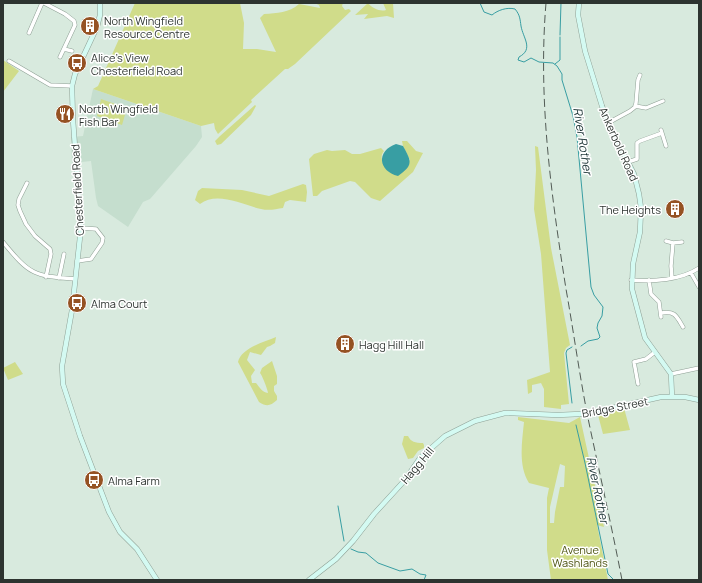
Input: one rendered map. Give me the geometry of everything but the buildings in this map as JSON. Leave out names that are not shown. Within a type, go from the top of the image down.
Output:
[{"type":"street","points":[[29,33],[43,3],[65,14],[74,21],[75,25],[60,57]]},
{"type":"street","name":"Chesterfield Road","points":[[100,3],[100,15],[97,27],[75,74],[72,86],[81,228],[72,310],[62,366],[63,384],[101,494],[115,525],[142,556],[157,580]]},
{"type":"street","name":"Ankerbold Road","points":[[579,3],[578,15],[585,51],[608,123],[628,162],[637,185],[641,208],[640,232],[633,264],[632,289],[645,338],[671,374]]},
{"type":"street","points":[[64,49],[72,51]]},
{"type":"street","points":[[10,61],[31,75],[50,85],[72,86]]},
{"type":"street","points":[[608,123],[630,111],[635,106],[640,75]]},
{"type":"street","points":[[635,106],[646,108],[663,101]]},
{"type":"street","points":[[628,162],[637,159],[637,144],[640,141],[661,132],[666,146]]},
{"type":"street","points":[[27,183],[19,199],[19,208],[32,233],[50,249],[51,254],[46,276]]},
{"type":"street","points":[[77,261],[91,259],[102,243],[103,238],[96,229],[81,228]]},
{"type":"street","points":[[666,241],[673,243],[682,242]]},
{"type":"street","points":[[3,242],[21,263],[34,272],[46,276],[75,279]]},
{"type":"street","points":[[672,278],[671,266],[673,243]]},
{"type":"street","points":[[59,278],[64,254]]},
{"type":"street","points":[[632,280],[672,278],[691,273],[699,268]]},
{"type":"street","points":[[691,273],[692,278],[699,287]]},
{"type":"street","points":[[649,280],[652,294],[659,302],[661,315],[672,312],[676,315],[683,327]]},
{"type":"street","points":[[638,384],[634,362],[646,359],[655,352]]},
{"type":"street","points":[[672,397],[671,374],[699,368]]},
{"type":"street","name":"Bridge Street","points":[[558,415],[599,411],[661,397],[699,400]]},
{"type":"street","name":"Hagg Hill","points":[[309,580],[336,559],[353,541],[374,514],[405,480],[420,458],[445,436],[475,421],[505,413],[558,415]]},
{"type":"shaded area","points":[[93,89],[201,126],[202,137],[196,146],[150,199],[143,202],[128,227],[98,206],[91,161],[72,163],[71,137],[83,136]]},
{"type":"green space","points":[[135,3],[240,3],[244,23],[243,49],[257,49],[276,52],[260,18],[264,14],[287,11],[299,4],[320,8],[319,5],[314,3],[343,3],[342,6],[345,10],[349,9],[351,11],[295,64],[288,69],[285,69],[251,100],[252,102],[218,134],[214,123],[201,126],[93,89],[98,86]]},
{"type":"green space","points":[[368,3],[376,9],[386,10],[383,3],[393,3],[394,18],[387,16],[364,19],[368,14],[355,15]]},
{"type":"green space","points":[[3,60],[19,71],[3,92]]},
{"type":"green space","points":[[101,99],[127,108],[122,125],[97,116]]},
{"type":"green space","points":[[255,105],[256,106],[251,115],[221,144],[217,145],[215,141]]},
{"type":"green space","points":[[402,141],[407,141],[416,151],[423,153],[413,172],[380,201],[371,198],[355,182],[350,181],[322,191],[317,196],[313,196],[309,159],[314,154],[327,150],[345,150],[352,154],[360,154],[381,148],[384,151],[382,158],[386,169],[410,160]]},
{"type":"green space","points":[[535,146],[538,147],[551,248],[570,345],[566,348],[564,353],[569,404],[561,405],[561,409],[544,407],[544,389],[541,383],[532,385],[532,392],[528,394],[527,380],[550,372],[541,254],[534,209],[536,170]]},
{"type":"green space","points":[[303,184],[306,185],[306,202],[290,200],[285,202],[283,208],[267,210],[222,199],[207,200],[200,204],[195,200],[198,191],[202,188],[242,190],[269,196]]},
{"type":"green space","points":[[276,337],[275,343],[267,347],[261,355],[250,352],[247,360],[255,370],[251,376],[252,383],[256,383],[263,391],[268,393],[260,373],[262,368],[272,361],[277,376],[277,384],[274,386],[274,391],[277,396],[277,400],[270,405],[264,405],[259,402],[238,362],[240,357],[248,349]]},
{"type":"green space","points":[[15,362],[23,374],[8,380],[3,368]]},
{"type":"green space","points":[[624,408],[630,430],[603,434],[598,415]]},
{"type":"green space","name":"Avenue Washlands","points":[[518,417],[569,423],[580,417],[604,527],[597,525],[608,580],[551,580],[547,550],[547,498],[549,488],[529,483],[523,469],[522,462],[524,422],[518,420]],"holes":[[[560,464],[565,466],[564,487],[560,487],[554,523],[550,523],[550,507]]]},
{"type":"green space","points":[[404,436],[408,436],[412,441],[423,443],[424,445],[424,448],[418,451],[413,458],[408,459],[402,444]]},
{"type":"water","points":[[396,144],[403,146],[410,163],[409,166],[398,176],[386,170],[382,161],[385,151]]},
{"type":"waterway","name":"River Rother","points":[[480,3],[484,12],[492,15],[503,9],[515,9],[520,17],[527,47],[518,60],[524,62],[531,58],[539,62],[553,63],[562,74],[562,80],[573,116],[577,137],[591,287],[594,295],[603,307],[602,316],[597,328],[600,337],[598,339],[588,341],[581,346]]},
{"type":"waterway","points":[[560,35],[561,3]]},
{"type":"waterway","points":[[555,64],[560,60],[560,37]]},
{"type":"waterway","name":"River Rother","points":[[572,347],[567,350],[566,353],[572,403]]},
{"type":"waterway","name":"River Rother","points":[[576,425],[608,574],[614,580]]},
{"type":"waterway","points":[[338,506],[344,541]]},
{"type":"waterway","points":[[351,549],[366,553],[378,563],[400,571],[412,569],[420,574],[426,575],[424,580]]},
{"type":"railway","points":[[546,3],[544,39],[545,111],[547,146],[555,218],[586,406],[622,580]]},
{"type":"place","name":"North Wingfield Resource Centre","points":[[90,26]]},
{"type":"place","name":"Alice's View Chesterfield Road","points":[[77,63]]},
{"type":"place","name":"North Wingfield Fish Bar","points":[[65,114]]},
{"type":"place","name":"The Heights","points":[[675,209]]},
{"type":"place","name":"Alma Court","points":[[77,303]]},
{"type":"place","name":"Hagg Hill Hall","points":[[345,344]]},
{"type":"place","name":"Alma Farm","points":[[94,480]]}]
